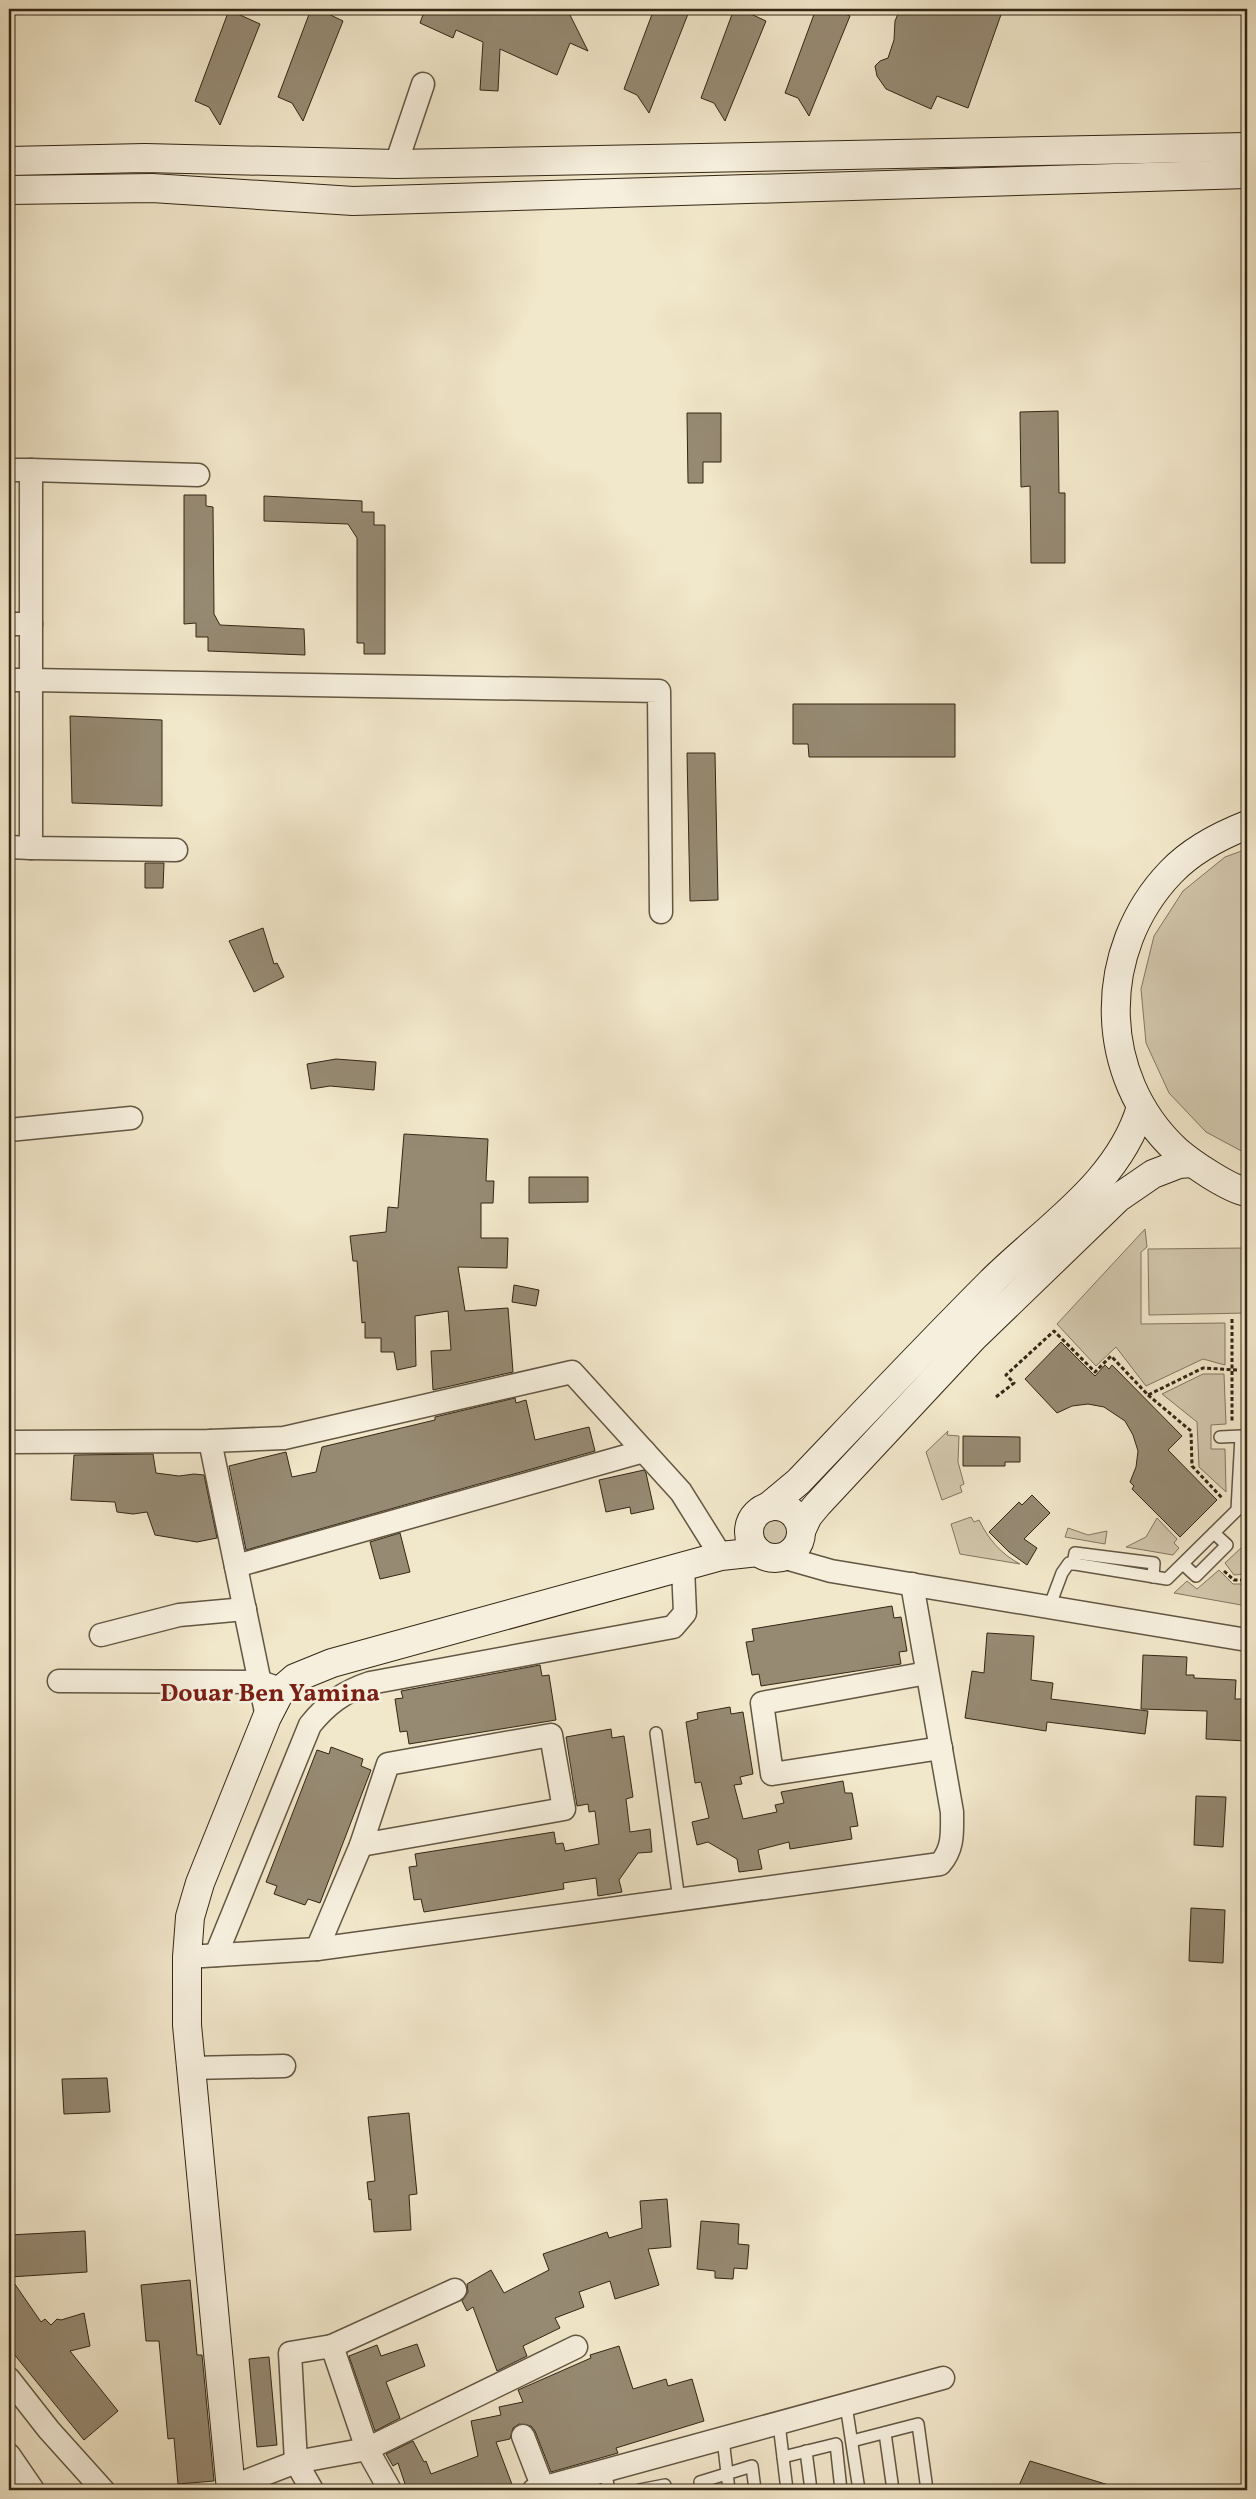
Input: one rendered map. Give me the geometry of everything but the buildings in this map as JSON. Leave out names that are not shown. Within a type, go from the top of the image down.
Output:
[{"type":"main road","points":[[9,161],[145,158],[396,164],[1247,147]]},
{"type":"main road","points":[[9,190],[152,188],[353,201],[1247,174]]},
{"type":"main road","points":[[1247,825],[1223,834],[1196,850],[1171,871],[1146,902],[1134,923],[1122,952],[1116,984],[1115,1024],[1118,1048],[1127,1078],[1141,1107],[1163,1138],[1191,1163],[1247,1192]]},
{"type":"main road","points":[[763,1546],[756,1515],[798,1482],[1002,1271],[1098,1182],[1125,1147],[1135,1128],[1141,1107]]},
{"type":"main road","points":[[231,2488],[187,2025],[187,1956],[190,1917],[200,1883],[267,1717],[270,1686],[332,1663],[721,1556],[763,1546],[796,1547],[808,1516],[818,1504],[973,1338],[1118,1198],[1152,1174],[1179,1164],[1191,1163]]},
{"type":"main road","points":[[768,1507],[776,1506],[791,1511],[796,1517],[801,1531]]},
{"type":"street","points":[[396,164],[423,84]]},
{"type":"street","points":[[31,848],[31,624],[20,470],[198,475]]},
{"type":"street","points":[[9,624],[31,624]]},
{"type":"street","points":[[9,680],[257,686],[658,691],[661,912]]},
{"type":"street","points":[[9,847],[176,850]]},
{"type":"street","points":[[9,1130],[131,1118]]},
{"type":"street","points":[[9,1442],[210,1441],[284,1438],[572,1372],[681,1492],[721,1556]]},
{"type":"street","points":[[59,1681],[270,1686],[245,1609],[210,1441]]},
{"type":"street","points":[[236,1566],[644,1451]]},
{"type":"street","points":[[763,1546],[831,1571],[1050,1605],[1247,1640]]},
{"type":"street","points":[[216,1955],[310,1725],[326,1706],[352,1689],[370,1683],[673,1627],[678,1624],[685,1613],[683,1568]]},
{"type":"street","points":[[187,1956],[318,1949],[940,1864],[947,1856],[952,1845],[952,1812],[912,1584]]},
{"type":"street","points":[[101,1635],[179,1615],[245,1609]]},
{"type":"street","points":[[927,1673],[762,1703],[772,1774],[941,1748]]},
{"type":"street","points":[[318,1949],[361,1845],[388,1764],[551,1736],[564,1809],[361,1845]]},
{"type":"street","points":[[191,2068],[284,2066]]},
{"type":"street","points":[[312,2490],[296,2462],[290,2353],[332,2346],[455,2290]]},
{"type":"street","points":[[332,2346],[367,2449],[390,2490]]},
{"type":"street","points":[[231,2488],[296,2462],[367,2449],[576,2347]]},
{"type":"street","points":[[523,2436],[538,2489],[607,2481],[723,2439],[943,2378]]},
{"type":"street","points":[[9,2379],[49,2430],[103,2490]]},
{"type":"street","points":[[9,2455],[33,2490]]},
{"type":"lane","points":[[1050,1605],[1062,1573],[1069,1563],[1168,1579],[1237,1510],[1241,1436],[1220,1436]]},
{"type":"lane","points":[[1183,1564],[1196,1576],[1227,1545],[1214,1533]]},
{"type":"lane","points":[[656,1733],[679,1900]]},
{"type":"lane","points":[[846,2405],[859,2490]]},
{"type":"lane","points":[[778,2424],[787,2490]]},
{"type":"lane","points":[[852,2441],[918,2424],[926,2490]]},
{"type":"lane","points":[[885,2433],[893,2490]]},
{"type":"lane","points":[[723,2439],[730,2490]]},
{"type":"lane","points":[[783,2457],[836,2444],[841,2490]]},
{"type":"lane","points":[[806,2451],[811,2490]]},
{"type":"lane","points":[[701,2490],[700,2482],[752,2466],[755,2490]]},
{"type":"lane","points":[[639,2490],[666,2485],[666,2490]]},
{"type":"path","points":[[1232,1319],[1232,1436]]},
{"type":"path","points":[[996,1397],[1014,1383],[1006,1375],[1054,1331],[1095,1372],[1111,1356],[1148,1395],[1191,1431],[1192,1466],[1235,1512]]},
{"type":"path","points":[[1148,1395],[1203,1368],[1237,1370]]},
{"type":"shaded area","points":[[1247,849],[1247,1154],[1206,1132],[1169,1093],[1146,1043],[1141,989],[1154,936],[1183,891],[1225,857]]},
{"type":"shaded area","points":[[1145,1229],[1147,1247],[1141,1252],[1141,1324],[1225,1323],[1225,1365],[1203,1359],[1146,1386],[1116,1347],[1096,1366],[1057,1324]]},
{"type":"shaded area","points":[[1247,1248],[1247,1313],[1149,1315],[1148,1249]]},
{"type":"shaded area","points":[[1203,1374],[1224,1374],[1226,1424],[1211,1425],[1211,1449],[1225,1449],[1226,1492],[1199,1467],[1197,1422],[1162,1394]]},
{"type":"shaded area","points":[[948,1431],[947,1435],[959,1436],[958,1462],[964,1484],[960,1486],[962,1492],[942,1500],[926,1452]]},
{"type":"shaded area","points":[[971,1517],[974,1522],[979,1520],[991,1540],[1001,1551],[1020,1564],[960,1554],[951,1524]]},
{"type":"shaded area","points":[[1157,1518],[1177,1539],[1174,1543],[1179,1548],[1173,1555],[1126,1547],[1146,1537]]},
{"type":"shaded area","points":[[774,1520],[784,1524],[788,1534],[784,1544],[774,1548],[764,1544],[760,1534],[764,1524]]},
{"type":"shaded area","points":[[1068,1528],[1088,1535],[1107,1531],[1105,1544],[1065,1537]]},
{"type":"shaded area","points":[[1242,1547],[1247,1550],[1247,1574],[1234,1575],[1225,1563]]},
{"type":"shaded area","points":[[1219,1570],[1233,1584],[1247,1584],[1247,1606],[1174,1593],[1187,1581],[1197,1589]]},
{"type":"district","name":"Douar Ben Yamina","points":[[270,1694]]}]
